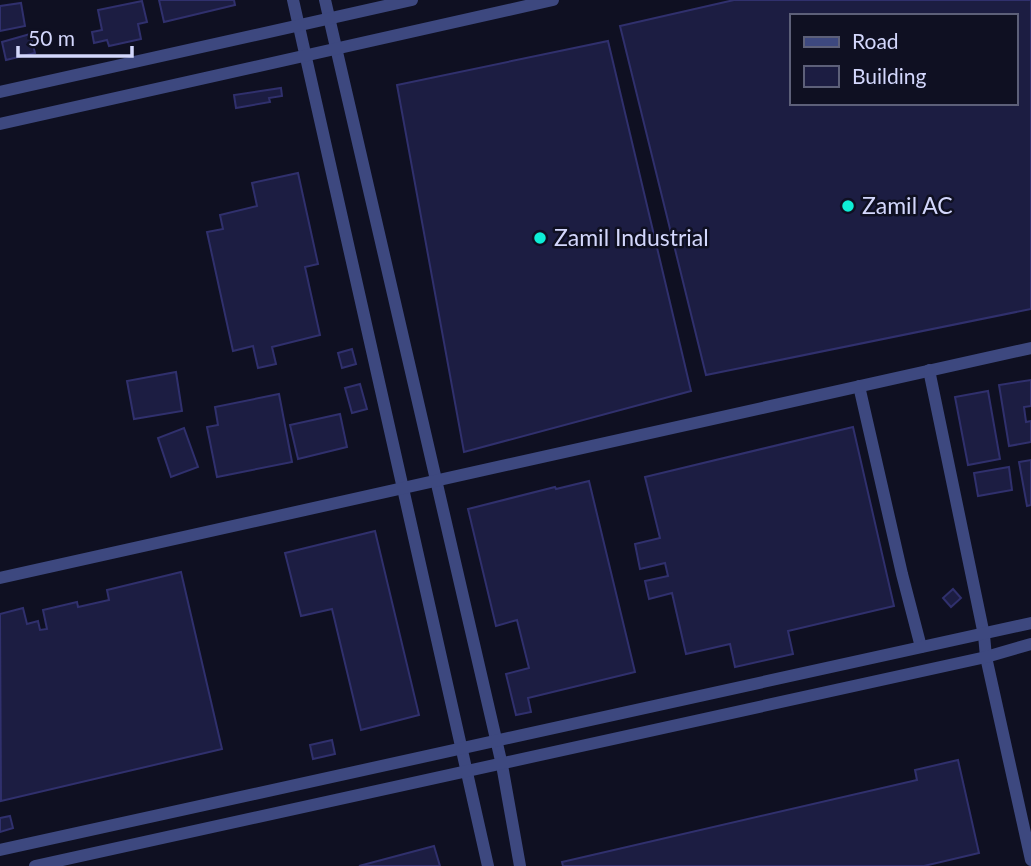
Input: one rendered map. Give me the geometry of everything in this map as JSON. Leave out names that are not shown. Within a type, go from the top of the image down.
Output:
[{"type":"street","points":[[293,0],[488,866]]},
{"type":"street","points":[[325,0],[497,740],[520,866]]},
{"type":"street","points":[[0,92],[412,0]]},
{"type":"street","points":[[0,124],[553,0]]},
{"type":"street","points":[[0,578],[1031,348]]},
{"type":"street","points":[[929,370],[984,635],[986,657],[1031,860]]},
{"type":"street","points":[[859,386],[921,647]]},
{"type":"street","points":[[0,850],[1031,623]]},
{"type":"street","points":[[35,866],[502,765],[986,657],[1031,644]]},
{"type":"building","points":[[159,0],[234,0],[235,5],[164,22]]},
{"type":"building","name":"Zamil AC","points":[[734,0],[1031,0],[1031,309],[706,375],[620,26]]},
{"type":"building","points":[[142,1],[147,22],[138,24],[141,39],[109,46],[107,40],[94,43],[92,32],[102,30],[98,10]]},
{"type":"building","points":[[21,3],[25,26],[0,31],[0,6]]},
{"type":"building","points":[[30,34],[35,53],[6,60],[2,42]]},
{"type":"building","name":"Zamil Industrial","points":[[608,41],[691,391],[464,452],[397,85]]},
{"type":"building","points":[[281,88],[282,96],[269,98],[270,102],[236,108],[234,95]]},
{"type":"building","points":[[298,173],[318,264],[305,267],[320,335],[272,347],[276,364],[258,368],[253,346],[233,351],[207,232],[223,229],[220,215],[257,206],[252,183]]},
{"type":"building","points":[[352,349],[356,364],[342,368],[338,353]]},
{"type":"building","points":[[176,372],[182,411],[134,419],[127,381]]},
{"type":"building","points":[[1031,380],[1031,406],[1024,407],[1026,422],[1031,421],[1031,442],[1009,446],[999,385]]},
{"type":"building","points":[[360,384],[367,409],[352,413],[345,388]]},
{"type":"building","points":[[988,391],[1000,459],[968,465],[955,397]]},
{"type":"building","points":[[279,394],[292,462],[217,477],[207,427],[218,425],[215,407]]},
{"type":"building","points":[[340,414],[347,447],[298,459],[290,425]]},
{"type":"building","points":[[853,427],[894,606],[788,631],[793,654],[735,667],[730,644],[686,654],[672,593],[649,599],[645,581],[668,576],[665,563],[640,569],[635,544],[660,538],[645,477]]},
{"type":"building","points":[[184,428],[198,467],[171,477],[158,438]]},
{"type":"building","points":[[1031,460],[1031,505],[1027,506],[1019,462]]},
{"type":"building","points":[[1009,467],[1012,490],[978,496],[974,473]]},
{"type":"building","points":[[589,481],[635,672],[528,698],[531,712],[516,715],[506,674],[529,668],[517,620],[496,626],[468,509]]},
{"type":"building","points":[[375,531],[419,715],[361,730],[332,609],[301,616],[285,553]]},
{"type":"building","points":[[181,572],[222,749],[1,801],[0,614],[23,608],[27,624],[38,621],[40,630],[47,629],[43,610],[77,602],[78,607],[109,600],[107,590]]},
{"type":"building","points":[[953,589],[961,598],[951,607],[943,598]]},
{"type":"building","points":[[332,740],[335,754],[313,759],[310,745]]},
{"type":"building","points":[[958,760],[979,853],[924,866],[563,866],[562,862],[917,780],[915,770]]},
{"type":"building","points":[[10,816],[13,828],[0,832],[0,818]]},
{"type":"building","points":[[434,846],[440,866],[359,866]]},
{"type":"place","name":"Zamil AC","points":[[848,206]]},
{"type":"place","name":"Zamil Industrial","points":[[540,238]]}]
